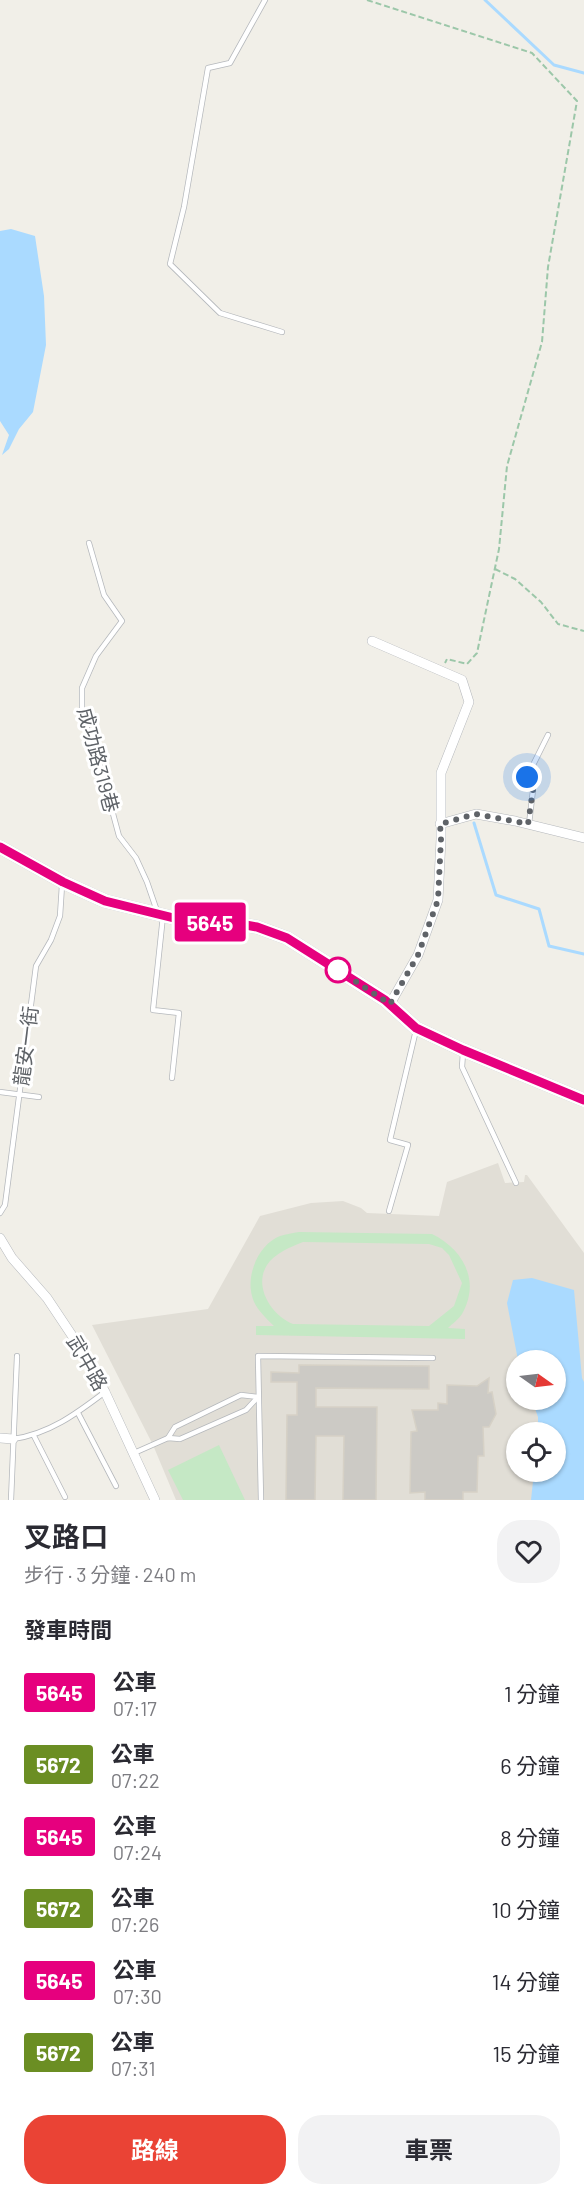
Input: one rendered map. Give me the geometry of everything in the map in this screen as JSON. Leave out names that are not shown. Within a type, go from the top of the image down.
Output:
[{"type":"street","points":[[372,641],[462,680],[470,702],[441,773],[438,900],[418,955],[390,1004]]},
{"type":"street","points":[[440,824],[476,814],[584,838]]},
{"type":"street","points":[[0,847],[63,882],[105,901],[186,921],[229,922],[257,927],[287,938],[390,1004],[416,1028],[584,1100]]},
{"type":"street","name":"武中路","points":[[0,1238],[12,1258],[47,1298],[83,1352],[105,1392],[155,1500]]},
{"type":"street","points":[[0,1438],[13,1438]]},
{"type":"lane","points":[[265,0],[230,63],[208,68],[184,207],[170,264],[219,313],[282,332]]},
{"type":"lane","name":"成功路319巷","points":[[88,543],[104,595],[122,621],[96,656],[82,688],[82,715],[98,759],[119,836],[136,858],[161,914]]},
{"type":"lane","points":[[528,824],[533,790],[527,777],[548,735]]},
{"type":"lane","name":"龍安一街","points":[[0,1213],[5,1205],[36,966],[51,940],[60,916],[63,882]]},
{"type":"lane","points":[[161,914],[153,1010],[179,1013],[172,1078]]},
{"type":"lane","points":[[389,1210],[408,1145],[390,1140],[416,1028]]},
{"type":"lane","points":[[463,1050],[462,1067],[516,1183]]},
{"type":"lane","points":[[0,1092],[39,1097]]},
{"type":"lane","points":[[11,1500],[17,1356]]},
{"type":"lane","points":[[261,1500],[258,1356],[433,1358]]},
{"type":"lane","points":[[13,1438],[34,1436],[78,1413],[105,1392]]},
{"type":"lane","points":[[168,1438],[175,1427],[241,1395],[258,1397]]},
{"type":"lane","points":[[133,1454],[168,1438],[180,1439],[246,1410],[258,1397]]},
{"type":"lane","points":[[78,1413],[116,1486]]},
{"type":"lane","points":[[34,1436],[65,1497]]},
{"type":"path","points":[[367,0],[532,53],[577,101],[548,267],[542,342],[507,466],[499,549],[477,653],[467,664],[447,659],[442,671]]},
{"type":"path","points":[[495,569],[515,579],[541,602],[558,624],[584,631]]},
{"type":"shaded area","points":[[498,1163],[505,1183],[524,1182],[525,1175],[527,1175],[584,1253],[584,1500],[176,1500],[153,1445],[92,1325],[208,1309],[260,1216],[311,1203],[343,1201],[367,1213],[439,1216],[447,1182]]},
{"type":"green space","points":[[297,1232],[432,1234],[443,1240],[460,1257],[469,1278],[470,1290],[467,1302],[461,1316],[448,1328],[465,1329],[465,1339],[256,1335],[256,1326],[274,1326],[253,1300],[251,1278],[256,1261],[260,1253],[273,1240]],"holes":[[[303,1242],[429,1244],[442,1248],[449,1255],[462,1283],[454,1306],[429,1326],[293,1324],[272,1308],[264,1291],[263,1274],[270,1261],[283,1251]]]},
{"type":"green space","points":[[219,1445],[245,1500],[183,1500],[168,1470]]},
{"type":"water","points":[[11,229],[35,236],[44,296],[46,345],[33,412],[19,429],[9,449],[2,455],[9,435],[0,421],[0,231]]},
{"type":"water","points":[[532,1278],[574,1290],[584,1382],[584,1500],[531,1500],[533,1482],[566,1482],[566,1422],[538,1422],[536,1410],[566,1410],[566,1350],[516,1350],[507,1303],[513,1280]]},
{"type":"building","points":[[299,1365],[429,1366],[429,1389],[316,1388],[316,1407],[377,1407],[376,1500],[343,1500],[344,1436],[316,1436],[315,1500],[286,1500],[287,1415],[297,1415],[297,1382],[271,1382],[271,1372],[299,1373]]},
{"type":"building","points":[[489,1378],[488,1393],[492,1392],[496,1414],[489,1427],[483,1427],[484,1456],[478,1456],[477,1492],[463,1492],[463,1500],[425,1500],[425,1492],[410,1493],[411,1432],[417,1431],[412,1410],[438,1410],[438,1403],[447,1404],[447,1385],[477,1386]]},
{"type":"waterway","points":[[485,0],[554,65],[584,73]]},
{"type":"waterway","points":[[474,823],[496,895],[539,909],[549,946],[584,954]]},
{"type":"bus line","name":"5645","points":[[0,847],[63,882],[105,901],[186,921],[229,922],[257,927],[287,938],[385,1000],[416,1028],[584,1100]]},
{"type":"route","points":[[338,970],[390,1004],[418,955],[438,900],[440,824],[476,814],[528,824],[533,790],[527,777]]}]
